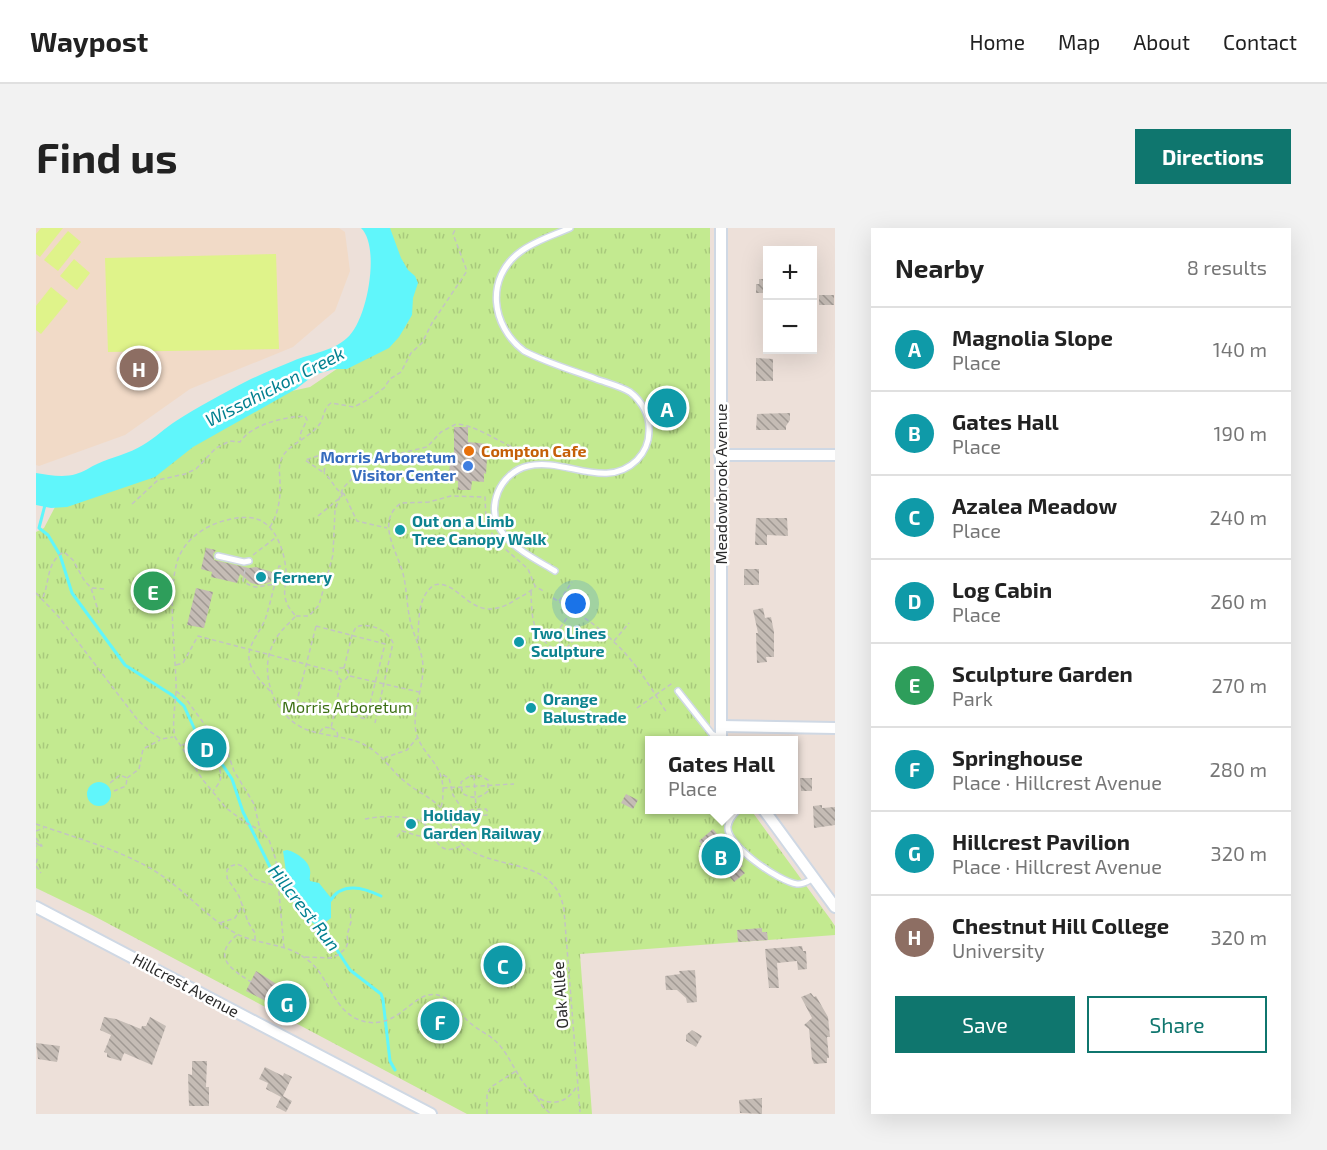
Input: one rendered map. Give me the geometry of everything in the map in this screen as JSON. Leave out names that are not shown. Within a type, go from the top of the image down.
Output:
[{"type":"street","name":"Meadowbrook Avenue","points":[[721,228],[721,736]]},
{"type":"street","points":[[720,455],[835,455]]},
{"type":"street","points":[[721,726],[835,728]]},
{"type":"street","points":[[767,814],[835,907]]},
{"type":"street","name":"Hillcrest Avenue","points":[[36,907],[431,1114]]},
{"type":"lane","points":[[555,572],[507,540],[496,521],[494,507],[501,487],[509,476],[519,469],[540,464],[605,474],[624,470],[635,462],[644,450],[649,429],[644,408],[629,392],[524,351],[512,341],[501,326],[496,298],[499,281],[506,266],[522,250],[570,228]]},
{"type":"lane","points":[[218,556],[249,561]]},
{"type":"lane","points":[[678,691],[716,736]]},
{"type":"lane","points":[[736,814],[728,826],[729,834],[733,842],[759,864],[792,883],[804,884],[814,878]]},
{"type":"path","points":[[270,527],[275,519],[278,506],[281,458],[287,450],[317,428],[325,408],[331,403],[354,407],[378,394],[392,377],[401,372],[411,353],[422,343],[432,323],[467,271],[453,234],[456,228]]},
{"type":"path","points":[[132,504],[155,482],[196,469],[216,448],[230,441],[240,442],[252,430],[305,416],[307,420],[301,432],[301,441]]},
{"type":"path","points":[[271,691],[268,678],[269,655],[279,635],[296,616],[309,616],[319,605],[333,555],[339,496],[348,482],[366,465],[377,459],[427,447],[441,432],[456,424],[474,429],[518,449],[553,450],[561,456],[563,468]]},
{"type":"path","points":[[324,474],[327,453],[305,460],[324,474],[331,478],[338,491],[344,494],[357,521],[387,528]]},
{"type":"path","points":[[318,516],[342,496],[342,492]]},
{"type":"path","points":[[441,808],[442,775],[418,737],[415,716],[423,668],[411,622],[402,571],[387,528],[391,513],[401,503],[429,502],[451,496],[472,497]]},
{"type":"path","points":[[284,948],[278,873],[269,840],[260,830],[226,808],[175,737],[173,727],[176,691],[173,619],[174,581],[179,557],[189,542],[203,530],[219,522],[245,518],[265,522],[276,538],[285,567],[286,601],[296,616]]},
{"type":"path","points":[[274,585],[259,588],[243,580],[249,561],[257,551],[276,538]]},
{"type":"path","points":[[42,598],[50,566],[57,556],[64,552],[91,588],[99,613]]},
{"type":"path","points":[[285,567],[279,566],[263,625],[249,651],[251,668],[271,691],[286,716],[305,729],[364,744],[404,781],[441,808],[462,845],[452,850],[444,848],[418,820],[388,816],[365,819]]},
{"type":"path","points":[[276,580],[286,583]]},
{"type":"path","points":[[559,601],[572,582]]},
{"type":"path","points":[[418,642],[423,599],[428,589],[434,585],[445,585],[470,603],[488,609],[506,606],[531,591],[535,586],[545,592]]},
{"type":"path","points":[[91,588],[105,589]]},
{"type":"path","points":[[531,591],[534,627],[540,638],[564,653],[574,639]]},
{"type":"path","points":[[36,593],[58,616],[137,719],[147,730],[161,739]]},
{"type":"path","points":[[553,598],[614,641],[635,665],[667,713]]},
{"type":"path","points":[[560,628],[572,610]]},
{"type":"path","points":[[614,641],[629,623]]},
{"type":"path","points":[[344,668],[356,627],[365,625],[380,630],[392,638],[393,643],[375,723]]},
{"type":"path","points":[[316,626],[352,635],[386,644],[366,719],[297,701],[316,626]]},
{"type":"path","points":[[555,649],[565,633]]},
{"type":"path","points":[[175,666],[183,663],[198,636],[337,672]]},
{"type":"path","points":[[337,672],[340,668],[344,668]]},
{"type":"path","points":[[344,668],[349,675]]},
{"type":"path","points":[[330,728],[341,680],[337,672]]},
{"type":"path","points":[[349,675],[420,692]]},
{"type":"path","points":[[341,680],[346,679],[349,675]]},
{"type":"path","points":[[637,708],[674,682]]},
{"type":"path","points":[[176,691],[186,699],[205,725],[224,742],[234,771],[254,804],[260,830]]},
{"type":"path","points":[[320,733],[324,727],[330,728],[337,731],[338,737]]},
{"type":"path","points":[[114,791],[126,786],[127,778],[139,769],[143,748],[161,739],[175,737]]},
{"type":"path","points":[[382,759],[407,750],[418,737]]},
{"type":"path","points":[[180,746],[192,742],[202,743],[206,740],[212,742],[215,758],[221,771],[219,784],[212,791]]},
{"type":"path","points":[[110,783],[120,775],[127,778]]},
{"type":"path","points":[[442,775],[449,778],[453,795],[464,811]]},
{"type":"path","points":[[474,775],[476,809]]},
{"type":"path","points":[[474,775],[488,780],[489,786],[485,794],[475,798],[462,793],[461,782],[474,775]]},
{"type":"path","points":[[443,788],[514,784]]},
{"type":"path","points":[[448,817],[464,811],[476,809],[486,809],[488,813],[464,817],[459,813]]},
{"type":"path","points":[[36,824],[148,867],[237,934],[305,957],[324,958],[338,955],[344,950],[348,945],[350,908]]},
{"type":"path","points":[[36,831],[45,827]]},
{"type":"path","points":[[397,837],[402,831],[417,836],[425,836],[431,832]]},
{"type":"path","points":[[36,837],[42,846],[36,845]]},
{"type":"path","name":"Oak Allée","points":[[462,845],[477,854],[540,873],[554,886],[563,904],[580,1112]]},
{"type":"path","points":[[37,856],[36,866],[41,873]]},
{"type":"path","points":[[255,941],[255,933],[248,922],[243,904],[227,878],[227,870],[231,866],[240,865],[258,881],[278,886]]},
{"type":"path","points":[[220,923],[235,918],[243,904]]},
{"type":"path","points":[[237,934],[229,943],[225,958],[230,968],[251,981]]},
{"type":"path","points":[[305,957],[321,973],[336,1001],[345,1012],[363,1021],[382,1022],[391,1019],[421,996],[440,995],[451,1002],[468,1022],[498,1043],[516,1071],[551,1114]]},
{"type":"path","points":[[487,1114],[487,1094],[491,1087],[516,1071]]},
{"type":"path","points":[[537,1097],[550,1102],[562,1101],[577,1085]]},
{"type":"shaded area","points":[[36,228],[339,228],[345,232],[350,271],[335,311],[293,347],[190,389],[125,435],[39,466],[36,465]]},
{"type":"green space","points":[[41,228],[63,228],[40,257],[36,254],[36,234]]},
{"type":"green space","name":"Morris Arboretum","points":[[382,228],[710,228],[710,736],[645,736],[645,814],[754,814],[831,920],[835,926],[835,935],[580,954],[592,1114],[467,1114],[92,915],[36,888],[36,532],[44,528],[55,507],[237,403],[310,387],[362,352]]},
{"type":"green space","points":[[68,231],[81,242],[58,271],[44,260]]},
{"type":"green space","points":[[276,254],[279,349],[108,352],[105,258]]},
{"type":"green space","points":[[74,259],[90,273],[77,290],[60,276]]},
{"type":"green space","points":[[51,287],[68,301],[41,334],[36,330],[36,306]]},
{"type":"water","name":"Wissahickon Creek","points":[[361,228],[390,228],[401,258],[418,283],[413,298],[412,315],[399,337],[389,348],[347,369],[334,369],[309,379],[296,389],[193,447],[155,477],[67,507],[51,508],[36,505],[36,473],[56,476],[71,475],[132,451],[184,416],[247,381],[328,349],[347,338],[360,317],[369,284],[370,251],[367,238]]},
{"type":"water","points":[[99,782],[107,786],[111,794],[107,802],[99,806],[91,802],[87,794],[91,786]]},
{"type":"water","points":[[287,850],[305,860],[310,870],[310,881],[319,883],[331,898],[331,918],[319,927],[285,893],[286,872],[283,851]]},
{"type":"building","points":[[759,279],[763,279],[763,293],[756,293],[756,284],[759,284]]},
{"type":"building","points":[[819,295],[834,295],[834,305],[819,305]]},
{"type":"building","points":[[756,358],[773,359],[773,381],[756,381]]},
{"type":"building","points":[[790,413],[786,430],[756,430],[757,414]]},
{"type":"building","name":"Morris Arboretum Visitor Center","points":[[454,427],[468,427],[468,442],[488,444],[484,482],[472,481],[471,490],[458,490],[458,481],[449,480],[450,457],[454,458]]},
{"type":"building","points":[[756,518],[787,518],[788,536],[767,535],[767,545],[755,545]]},
{"type":"building","points":[[206,548],[216,550],[213,554],[214,560],[272,572],[271,582],[259,585],[251,583],[240,574],[237,583],[211,577],[212,572],[201,569]]},
{"type":"building","points":[[744,569],[759,569],[759,585],[744,585]]},
{"type":"building","points":[[196,588],[213,592],[204,628],[187,625]]},
{"type":"building","points":[[763,608],[765,618],[771,617],[774,632],[774,657],[766,657],[767,662],[757,663],[756,633],[758,633],[753,610]]},
{"type":"building","points":[[800,778],[812,778],[812,791],[801,791]]},
{"type":"building","points":[[626,794],[638,800],[633,809],[621,803]]},
{"type":"building","points":[[822,805],[822,808],[835,807],[835,825],[814,828],[813,806]]},
{"type":"building","points":[[713,829],[743,866],[740,868],[745,873],[734,882],[722,867],[716,867],[699,846],[702,845],[699,841]]},
{"type":"building","points":[[762,928],[762,932],[767,932],[768,940],[738,942],[737,930]]},
{"type":"building","points":[[802,946],[803,951],[806,951],[807,969],[798,970],[797,961],[777,963],[779,988],[769,988],[765,949]]},
{"type":"building","points":[[695,970],[697,1002],[687,1003],[686,998],[677,990],[666,990],[665,976],[680,974],[679,971]]},
{"type":"building","points":[[256,971],[297,997],[289,1013],[246,991]]},
{"type":"building","points":[[811,993],[814,997],[816,996],[828,1017],[830,1037],[827,1037],[829,1058],[827,1058],[827,1063],[814,1064],[809,1029],[804,1025],[812,1018],[801,997]]},
{"type":"building","points":[[104,1017],[141,1029],[142,1026],[146,1026],[150,1017],[166,1026],[152,1065],[124,1053],[121,1061],[107,1057],[107,1053],[104,1052],[111,1035],[100,1030]]},
{"type":"building","points":[[692,1030],[702,1036],[696,1047],[686,1041],[686,1035]]},
{"type":"building","points":[[36,1043],[60,1046],[57,1062],[38,1059]]},
{"type":"building","points":[[192,1061],[207,1061],[206,1087],[209,1087],[209,1106],[189,1106],[188,1074],[192,1075]]},
{"type":"building","points":[[265,1067],[283,1076],[284,1073],[292,1077],[283,1096],[292,1101],[286,1112],[276,1107],[281,1097],[266,1089],[268,1083],[259,1079]]},
{"type":"building","points":[[762,1098],[762,1114],[740,1113],[739,1100]]},
{"type":"waterway","name":"Hillcrest Run","points":[[45,505],[39,528],[48,535],[60,555],[72,593],[125,665],[172,695],[184,706],[195,730],[201,735],[213,738],[218,747],[220,761],[232,779],[243,812],[272,871],[286,889]]},
{"type":"waterway","points":[[330,901],[341,891],[354,888],[381,896]]},
{"type":"waterway","name":"Hillcrest Run","points":[[320,924],[350,970],[381,994],[390,1061],[395,1070]]},
{"type":"place","name":"Chestnut Hill College","points":[[139,368]]},
{"type":"place","name":"Magnolia Slope","points":[[667,408]]},
{"type":"place","name":"Compton Cafe","points":[[469,451]]},
{"type":"place","name":"Morris Arboretum Visitor Center","points":[[468,466]]},
{"type":"place","name":"Out on a Limb Tree Canopy Walk","points":[[400,530]]},
{"type":"place","name":"Fernery","points":[[261,577]]},
{"type":"place","name":"Sculpture Garden","points":[[153,591]]},
{"type":"place","name":"Two Lines Sculpture","points":[[519,642]]},
{"type":"place","name":"Orange Balustrade","points":[[531,708]]},
{"type":"place","name":"Log Cabin","points":[[207,748]]},
{"type":"place","name":"Holiday Garden Railway","points":[[411,824]]},
{"type":"place","name":"Gates Hall","points":[[721,856]]},
{"type":"place","name":"Azalea Meadow","points":[[503,965]]},
{"type":"place","name":"Hillcrest Pavilion","points":[[287,1003]]},
{"type":"place","name":"Springhouse","points":[[440,1021]]}]
